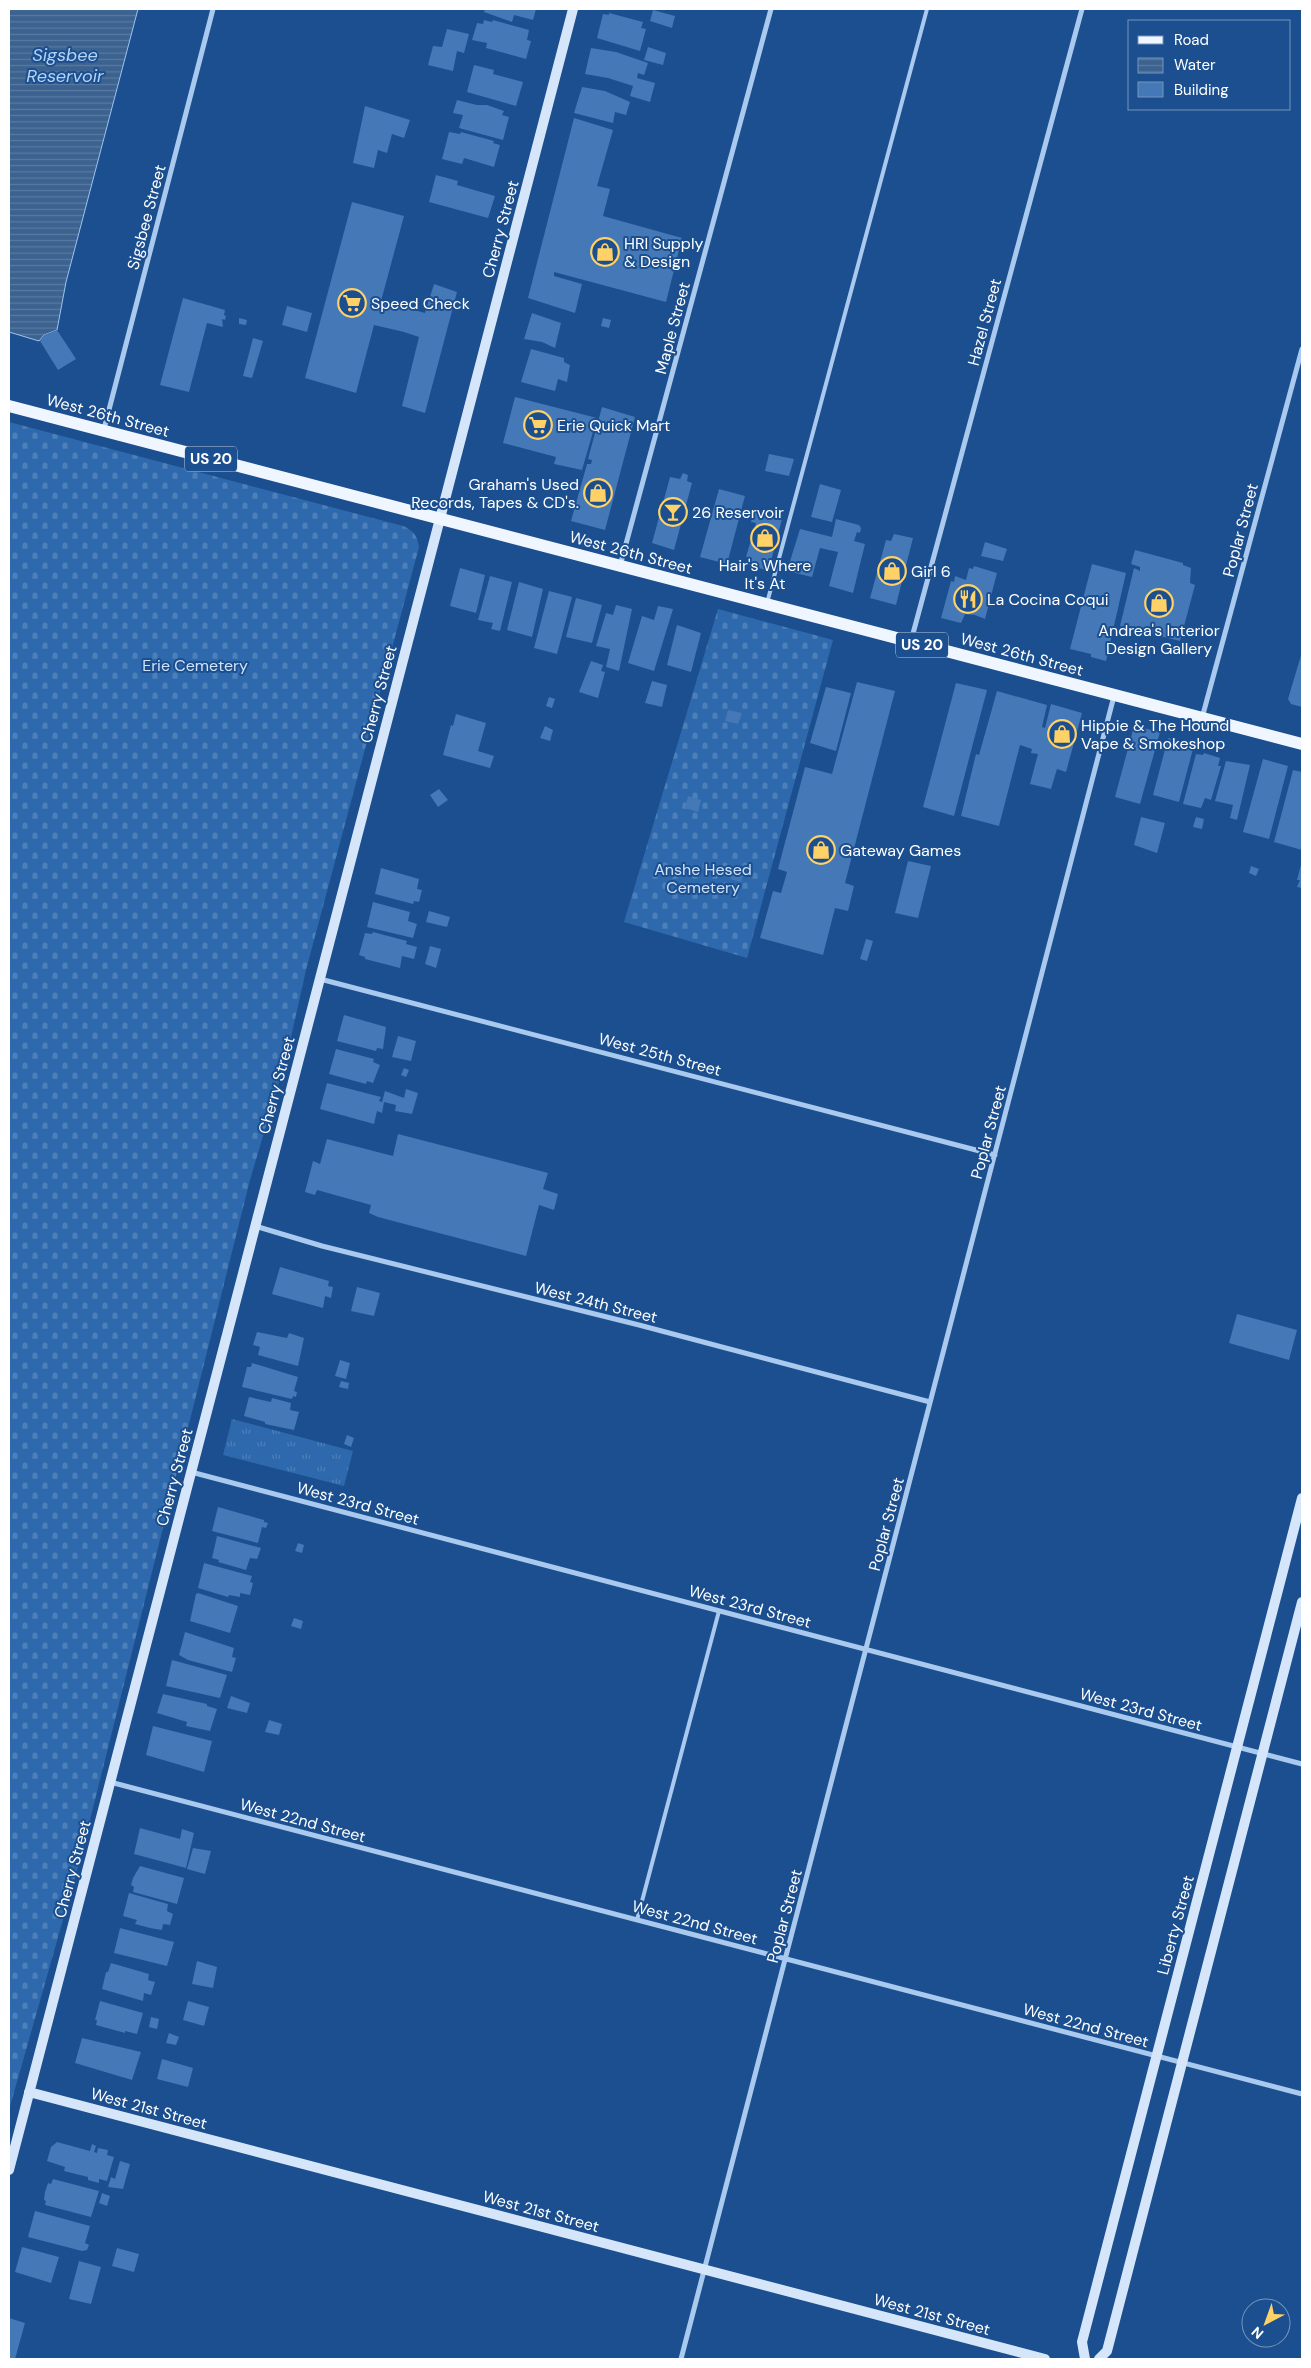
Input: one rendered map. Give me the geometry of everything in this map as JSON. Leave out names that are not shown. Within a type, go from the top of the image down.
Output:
[{"type":"main road","name":"West 26th Street","points":[[9,406],[1302,744]]},
{"type":"street","name":"Sigsbee Street","points":[[103,431],[213,9]]},
{"type":"street","name":"Cherry Street","points":[[9,2170],[573,9]]},
{"type":"street","name":"Maple Street","points":[[620,566],[771,9]]},
{"type":"street","name":"Hazel Street","points":[[911,642],[1082,9]]},
{"type":"street","name":"Poplar Street","points":[[1202,718],[1302,349]]},
{"type":"street","name":"Poplar Street","points":[[681,2359],[1114,695]]},
{"type":"street","name":"West 25th Street","points":[[320,978],[995,1155]]},
{"type":"street","name":"West 24th Street","points":[[255,1226],[322,1246],[649,1328],[930,1402]]},
{"type":"street","name":"West 23rd Street","points":[[191,1472],[1302,1764]]},
{"type":"street","name":"Liberty Street","points":[[1085,2359],[1082,2342],[1302,1498]]},
{"type":"street","points":[[1099,2359],[1107,2351],[1302,1602]]},
{"type":"street","name":"West 22nd Street","points":[[110,1782],[1302,2094]]},
{"type":"street","name":"West 21st Street","points":[[29,2092],[1044,2359]]},
{"type":"lane","points":[[767,605],[928,9]]},
{"type":"lane","points":[[637,1920],[719,1611]]},
{"type":"green space","name":"Erie Cemetery","points":[[9,422],[403,526],[414,534],[419,547],[306,970],[287,1055],[250,1180],[80,1860],[9,2110]]},
{"type":"green space","name":"Anshe Hesed Cemetery","points":[[718,609],[833,640],[747,958],[624,922]]},
{"type":"green space","points":[[232,1419],[353,1451],[344,1486],[223,1455]]},
{"type":"water","name":"Sigsbee Reservoir","points":[[9,9],[138,9],[66,282],[57,330],[44,335],[39,341],[9,332]]},
{"type":"building","points":[[485,9],[536,9],[533,20],[514,15],[512,22],[484,12]]},
{"type":"building","points":[[653,10],[675,16],[672,28],[650,21]]},
{"type":"building","points":[[609,13],[643,22],[641,28],[646,29],[640,51],[597,38],[603,14],[609,15]]},
{"type":"building","points":[[484,20],[492,22],[493,20],[529,30],[527,40],[531,41],[526,59],[486,48],[487,43],[472,40],[477,23],[483,24]]},
{"type":"building","points":[[447,29],[469,34],[464,53],[457,51],[453,71],[428,65],[433,46],[442,47]]},
{"type":"building","points":[[648,47],[666,53],[663,65],[644,60]]},
{"type":"building","points":[[591,48],[616,52],[648,63],[644,75],[638,73],[637,78],[655,83],[650,102],[630,96],[633,86],[608,78],[585,74]]},
{"type":"building","points":[[474,65],[494,70],[493,74],[523,82],[516,106],[467,92]]},
{"type":"building","points":[[582,87],[605,91],[630,102],[626,115],[615,112],[613,123],[574,113]]},
{"type":"building","points":[[457,100],[477,105],[487,105],[504,111],[502,115],[509,117],[503,140],[459,128],[463,115],[453,113]]},
{"type":"building","points":[[365,106],[410,120],[404,138],[392,134],[387,153],[378,150],[374,168],[353,163]]},
{"type":"building","points":[[574,118],[613,130],[597,186],[610,189],[603,216],[682,238],[666,302],[554,272],[554,276],[582,284],[575,313],[528,298]]},
{"type":"building","points":[[449,132],[460,134],[461,132],[494,141],[493,143],[500,145],[494,167],[464,158],[462,164],[442,159]]},
{"type":"building","points":[[436,175],[458,181],[457,185],[495,196],[488,218],[429,202]]},
{"type":"building","points":[[352,202],[404,216],[381,301],[425,313],[434,284],[457,292],[425,413],[402,406],[419,337],[404,332],[374,325],[356,393],[305,378]]},
{"type":"building","points":[[183,298],[225,310],[224,315],[226,316],[225,320],[222,319],[223,327],[207,323],[189,392],[160,385]]},
{"type":"building","points":[[287,306],[312,313],[307,332],[282,325]]},
{"type":"building","points":[[532,313],[561,323],[555,348],[542,342],[524,339]]},
{"type":"building","points":[[239,318],[247,320],[246,325],[239,324]]},
{"type":"building","points":[[603,318],[611,320],[609,328],[601,326]]},
{"type":"building","points":[[57,330],[76,359],[58,370],[40,341],[44,335]]},
{"type":"building","points":[[253,338],[263,341],[252,378],[243,376]]},
{"type":"building","points":[[531,349],[564,358],[564,362],[570,365],[567,382],[558,379],[555,391],[521,382]]},
{"type":"building","points":[[515,397],[597,418],[582,470],[554,464],[556,457],[503,443]]},
{"type":"building","points":[[602,407],[635,417],[605,530],[571,521],[587,464],[591,464],[592,460],[588,459]]},
{"type":"building","points":[[769,454],[794,459],[789,476],[765,471]]},
{"type":"building","points":[[683,473],[688,475],[687,481],[692,483],[674,550],[652,543],[670,477],[680,479]]},
{"type":"building","points":[[820,484],[841,490],[832,522],[811,517]]},
{"type":"building","points":[[719,489],[745,496],[727,564],[700,557]]},
{"type":"building","points":[[754,510],[782,519],[770,565],[768,564],[766,570],[748,565],[750,558],[746,557],[756,523],[751,522]]},
{"type":"building","points":[[836,519],[859,525],[861,528],[860,533],[857,532],[854,541],[865,544],[853,593],[829,586],[838,552],[820,548],[812,577],[787,571],[800,529],[832,537]]},
{"type":"building","points":[[894,534],[913,538],[896,605],[870,598],[886,540],[891,541]]},
{"type":"building","points":[[985,542],[1007,549],[1003,561],[981,556]]},
{"type":"building","points":[[1135,550],[1183,563],[1183,565],[1191,568],[1190,583],[1195,585],[1180,641],[1120,626],[1134,568],[1140,571],[1140,567],[1131,564]]},
{"type":"building","points":[[1092,564],[1126,573],[1106,661],[1091,657],[1091,654],[1070,649]]},
{"type":"building","points":[[974,566],[997,573],[985,619],[965,614],[961,623],[941,618],[951,581],[954,582],[955,576],[966,580],[969,568],[973,569]]},
{"type":"building","points":[[460,568],[485,575],[476,613],[450,606]]},
{"type":"building","points":[[490,576],[512,582],[500,631],[491,629],[493,623],[478,620]]},
{"type":"building","points":[[519,582],[543,589],[532,637],[507,630]]},
{"type":"building","points":[[549,591],[572,597],[557,654],[534,648]]},
{"type":"building","points":[[576,598],[602,605],[592,643],[566,637]]},
{"type":"building","points":[[616,605],[632,609],[619,671],[606,667],[610,649],[596,646],[606,613],[613,615]]},
{"type":"building","points":[[658,606],[673,609],[654,671],[628,663],[642,616],[654,620]]},
{"type":"building","points":[[677,625],[701,633],[691,672],[667,665]]},
{"type":"building","points":[[1302,652],[1302,707],[1291,704],[1288,699]]},
{"type":"building","points":[[591,661],[603,665],[601,671],[605,672],[598,698],[579,692]]},
{"type":"building","points":[[652,681],[667,685],[662,707],[645,703]]},
{"type":"building","points":[[857,682],[895,691],[845,883],[854,886],[848,911],[835,908],[823,955],[760,938],[773,891],[781,893],[787,872],[778,869],[805,767],[832,774]]},
{"type":"building","points":[[956,683],[987,690],[954,816],[923,807]]},
{"type":"building","points":[[826,687],[851,693],[836,751],[810,743]]},
{"type":"building","points":[[997,691],[1047,705],[1042,727],[1045,728],[1051,704],[1082,713],[1066,772],[1057,769],[1051,789],[1030,784],[1038,754],[1031,753],[1032,749],[1020,745],[999,826],[961,816],[976,754],[979,755]]},
{"type":"building","points":[[549,697],[555,699],[552,708],[546,706]]},
{"type":"building","points":[[728,710],[742,713],[738,724],[725,721]]},
{"type":"building","points":[[456,714],[486,723],[478,751],[494,756],[490,768],[443,755]]},
{"type":"building","points":[[545,726],[553,730],[550,741],[540,738]]},
{"type":"building","points":[[1134,726],[1160,732],[1140,804],[1115,797]]},
{"type":"building","points":[[1168,738],[1194,745],[1179,802],[1153,795]]},
{"type":"building","points":[[1204,753],[1220,758],[1218,766],[1221,766],[1211,800],[1205,798],[1201,808],[1183,804],[1196,754],[1203,755]]},
{"type":"building","points":[[1263,759],[1288,766],[1269,839],[1243,832]]},
{"type":"building","points":[[1226,761],[1250,765],[1237,820],[1230,818],[1233,805],[1215,801]]},
{"type":"building","points":[[1293,770],[1302,772],[1302,850],[1274,842]]},
{"type":"building","points":[[439,789],[448,800],[438,807],[430,795]]},
{"type":"building","points":[[688,796],[701,800],[698,812],[685,808]]},
{"type":"building","points":[[1141,817],[1165,823],[1157,853],[1134,845]]},
{"type":"building","points":[[1196,817],[1204,819],[1202,829],[1193,827]]},
{"type":"building","points":[[908,861],[931,866],[918,918],[895,913]]},
{"type":"building","points":[[1302,861],[1302,888],[1297,887],[1300,880],[1297,880]]},
{"type":"building","points":[[733,866],[745,870],[741,882],[730,879]]},
{"type":"building","points":[[1251,866],[1259,869],[1256,876],[1249,873]]},
{"type":"building","points":[[381,868],[419,879],[417,889],[422,890],[419,902],[414,901],[413,904],[375,894]]},
{"type":"building","points":[[373,902],[410,912],[408,921],[417,924],[413,938],[367,927]]},
{"type":"building","points":[[429,911],[450,917],[447,927],[426,922]]},
{"type":"building","points":[[373,932],[407,941],[406,944],[417,947],[414,959],[402,956],[400,968],[365,959],[365,957],[359,955],[365,933],[372,934]]},
{"type":"building","points":[[866,939],[873,941],[867,961],[860,959]]},
{"type":"building","points":[[430,946],[441,949],[436,968],[425,964]]},
{"type":"building","points":[[344,1015],[386,1027],[383,1049],[377,1048],[376,1051],[337,1041]]},
{"type":"building","points":[[398,1036],[416,1041],[411,1061],[392,1057]]},
{"type":"building","points":[[336,1049],[374,1059],[373,1062],[380,1065],[373,1083],[367,1081],[366,1084],[329,1074]]},
{"type":"building","points":[[404,1068],[409,1070],[406,1077],[401,1075]]},
{"type":"building","points":[[327,1083],[381,1097],[379,1101],[382,1102],[385,1091],[404,1098],[406,1089],[418,1093],[412,1114],[395,1111],[396,1105],[384,1102],[382,1113],[377,1111],[374,1124],[320,1109]]},
{"type":"building","points":[[398,1134],[548,1173],[543,1189],[558,1194],[554,1210],[539,1205],[526,1256],[378,1217],[369,1213],[371,1205],[317,1190],[315,1195],[305,1192],[313,1161],[320,1164],[327,1139],[393,1156]]},
{"type":"building","points":[[280,1267],[329,1281],[328,1286],[333,1287],[331,1298],[325,1296],[323,1308],[272,1294]]},
{"type":"building","points":[[357,1287],[380,1293],[374,1316],[351,1311]]},
{"type":"building","points":[[1237,1314],[1297,1330],[1289,1360],[1229,1343]]},
{"type":"building","points":[[257,1332],[287,1338],[289,1333],[304,1338],[298,1366],[258,1355],[260,1347],[253,1345]]},
{"type":"building","points":[[340,1360],[350,1363],[346,1379],[335,1376]]},
{"type":"building","points":[[252,1363],[298,1377],[294,1391],[297,1392],[296,1397],[293,1396],[292,1399],[242,1387],[247,1367],[251,1367]]},
{"type":"building","points":[[341,1381],[349,1383],[348,1389],[339,1387]]},
{"type":"building","points":[[249,1397],[271,1402],[272,1398],[291,1403],[290,1410],[299,1412],[294,1430],[265,1424],[265,1422],[244,1416]]},
{"type":"building","points":[[347,1435],[354,1438],[351,1447],[344,1444]]},
{"type":"building","points":[[218,1507],[264,1520],[264,1522],[268,1523],[266,1528],[262,1527],[258,1543],[212,1531]]},
{"type":"building","points":[[217,1536],[261,1548],[257,1559],[250,1558],[246,1570],[218,1562],[219,1560],[212,1558]]},
{"type":"building","points":[[298,1543],[304,1545],[302,1553],[295,1551]]},
{"type":"building","points":[[204,1563],[252,1576],[250,1582],[253,1583],[250,1595],[240,1593],[240,1597],[229,1595],[228,1597],[198,1588]]},
{"type":"building","points":[[198,1593],[238,1606],[230,1633],[190,1621],[196,1594]]},
{"type":"building","points":[[294,1618],[303,1621],[301,1629],[291,1626]]},
{"type":"building","points":[[185,1632],[234,1648],[232,1657],[236,1658],[232,1672],[188,1660],[179,1655]]},
{"type":"building","points":[[172,1660],[227,1675],[220,1698],[166,1686]]},
{"type":"building","points":[[163,1694],[207,1704],[207,1706],[217,1709],[210,1731],[186,1726],[187,1722],[157,1713]]},
{"type":"building","points":[[231,1696],[250,1703],[247,1713],[227,1708]]},
{"type":"building","points":[[269,1720],[282,1724],[279,1735],[265,1732]]},
{"type":"building","points":[[153,1726],[212,1741],[204,1772],[146,1755]]},
{"type":"building","points":[[140,1828],[180,1839],[182,1829],[194,1833],[186,1868],[134,1854]]},
{"type":"building","points":[[193,1848],[211,1851],[205,1874],[187,1869]]},
{"type":"building","points":[[140,1866],[184,1878],[177,1904],[133,1892],[134,1887],[131,1885]]},
{"type":"building","points":[[129,1893],[168,1904],[167,1911],[173,1914],[170,1925],[163,1924],[162,1930],[150,1928],[135,1924],[137,1920],[123,1916]]},
{"type":"building","points":[[120,1928],[174,1942],[167,1966],[114,1953]]},
{"type":"building","points":[[197,1961],[217,1967],[213,1988],[192,1984]]},
{"type":"building","points":[[111,1963],[149,1974],[148,1980],[155,1982],[151,1995],[144,1993],[143,2001],[102,1989],[106,1972],[108,1972]]},
{"type":"building","points":[[100,2001],[143,2013],[137,2034],[125,2031],[125,2033],[96,2025],[97,2020],[95,2020]]},
{"type":"building","points":[[188,2001],[209,2007],[204,2026],[183,2020]]},
{"type":"building","points":[[151,2017],[159,2019],[157,2029],[149,2027]]},
{"type":"building","points":[[169,2033],[179,2037],[176,2045],[166,2043]]},
{"type":"building","points":[[82,2038],[141,2052],[132,2080],[75,2063]]},
{"type":"building","points":[[162,2059],[193,2068],[188,2087],[157,2079]]},
{"type":"building","points":[[57,2142],[90,2151],[92,2144],[96,2146],[94,2152],[97,2153],[98,2148],[108,2150],[107,2155],[114,2157],[107,2181],[99,2179],[99,2183],[88,2180],[88,2177],[64,2171],[65,2167],[47,2161],[51,2147]]},
{"type":"building","points":[[120,2161],[130,2164],[123,2189],[108,2187],[111,2177],[115,2179]]},
{"type":"building","points":[[53,2179],[99,2191],[91,2217],[45,2205],[45,2192],[48,2183],[51,2184]]},
{"type":"building","points":[[102,2193],[110,2196],[107,2206],[99,2203]]},
{"type":"building","points":[[35,2211],[90,2226],[85,2243],[89,2245],[87,2250],[82,2251],[28,2237]]},
{"type":"building","points":[[22,2247],[59,2257],[51,2283],[15,2272]]},
{"type":"building","points":[[117,2248],[139,2254],[134,2272],[112,2266]]},
{"type":"building","points":[[79,2261],[101,2267],[91,2304],[69,2299]]},
{"type":"building","points":[[9,2318],[25,2323],[15,2359],[9,2359]]},
{"type":"place","name":"HRI Supply & Design","points":[[605,252]]},
{"type":"place","name":"Speed Check","points":[[352,303]]},
{"type":"place","name":"Erie Quick Mart","points":[[538,425]]},
{"type":"place","name":"Graham's Used Records, Tapes & CD's.","points":[[598,493]]},
{"type":"place","name":"26 Reservoir","points":[[673,512]]},
{"type":"place","name":"Hair's Where It's At","points":[[765,538]]},
{"type":"place","name":"Girl 6","points":[[892,571]]},
{"type":"place","name":"La Cocina Coqui","points":[[968,599]]},
{"type":"place","name":"Andrea's Interior Design Gallery","points":[[1159,603]]},
{"type":"place","name":"Hippie & The Hound Vape & Smokeshop","points":[[1062,734]]},
{"type":"place","name":"Gateway Games","points":[[821,850]]}]
